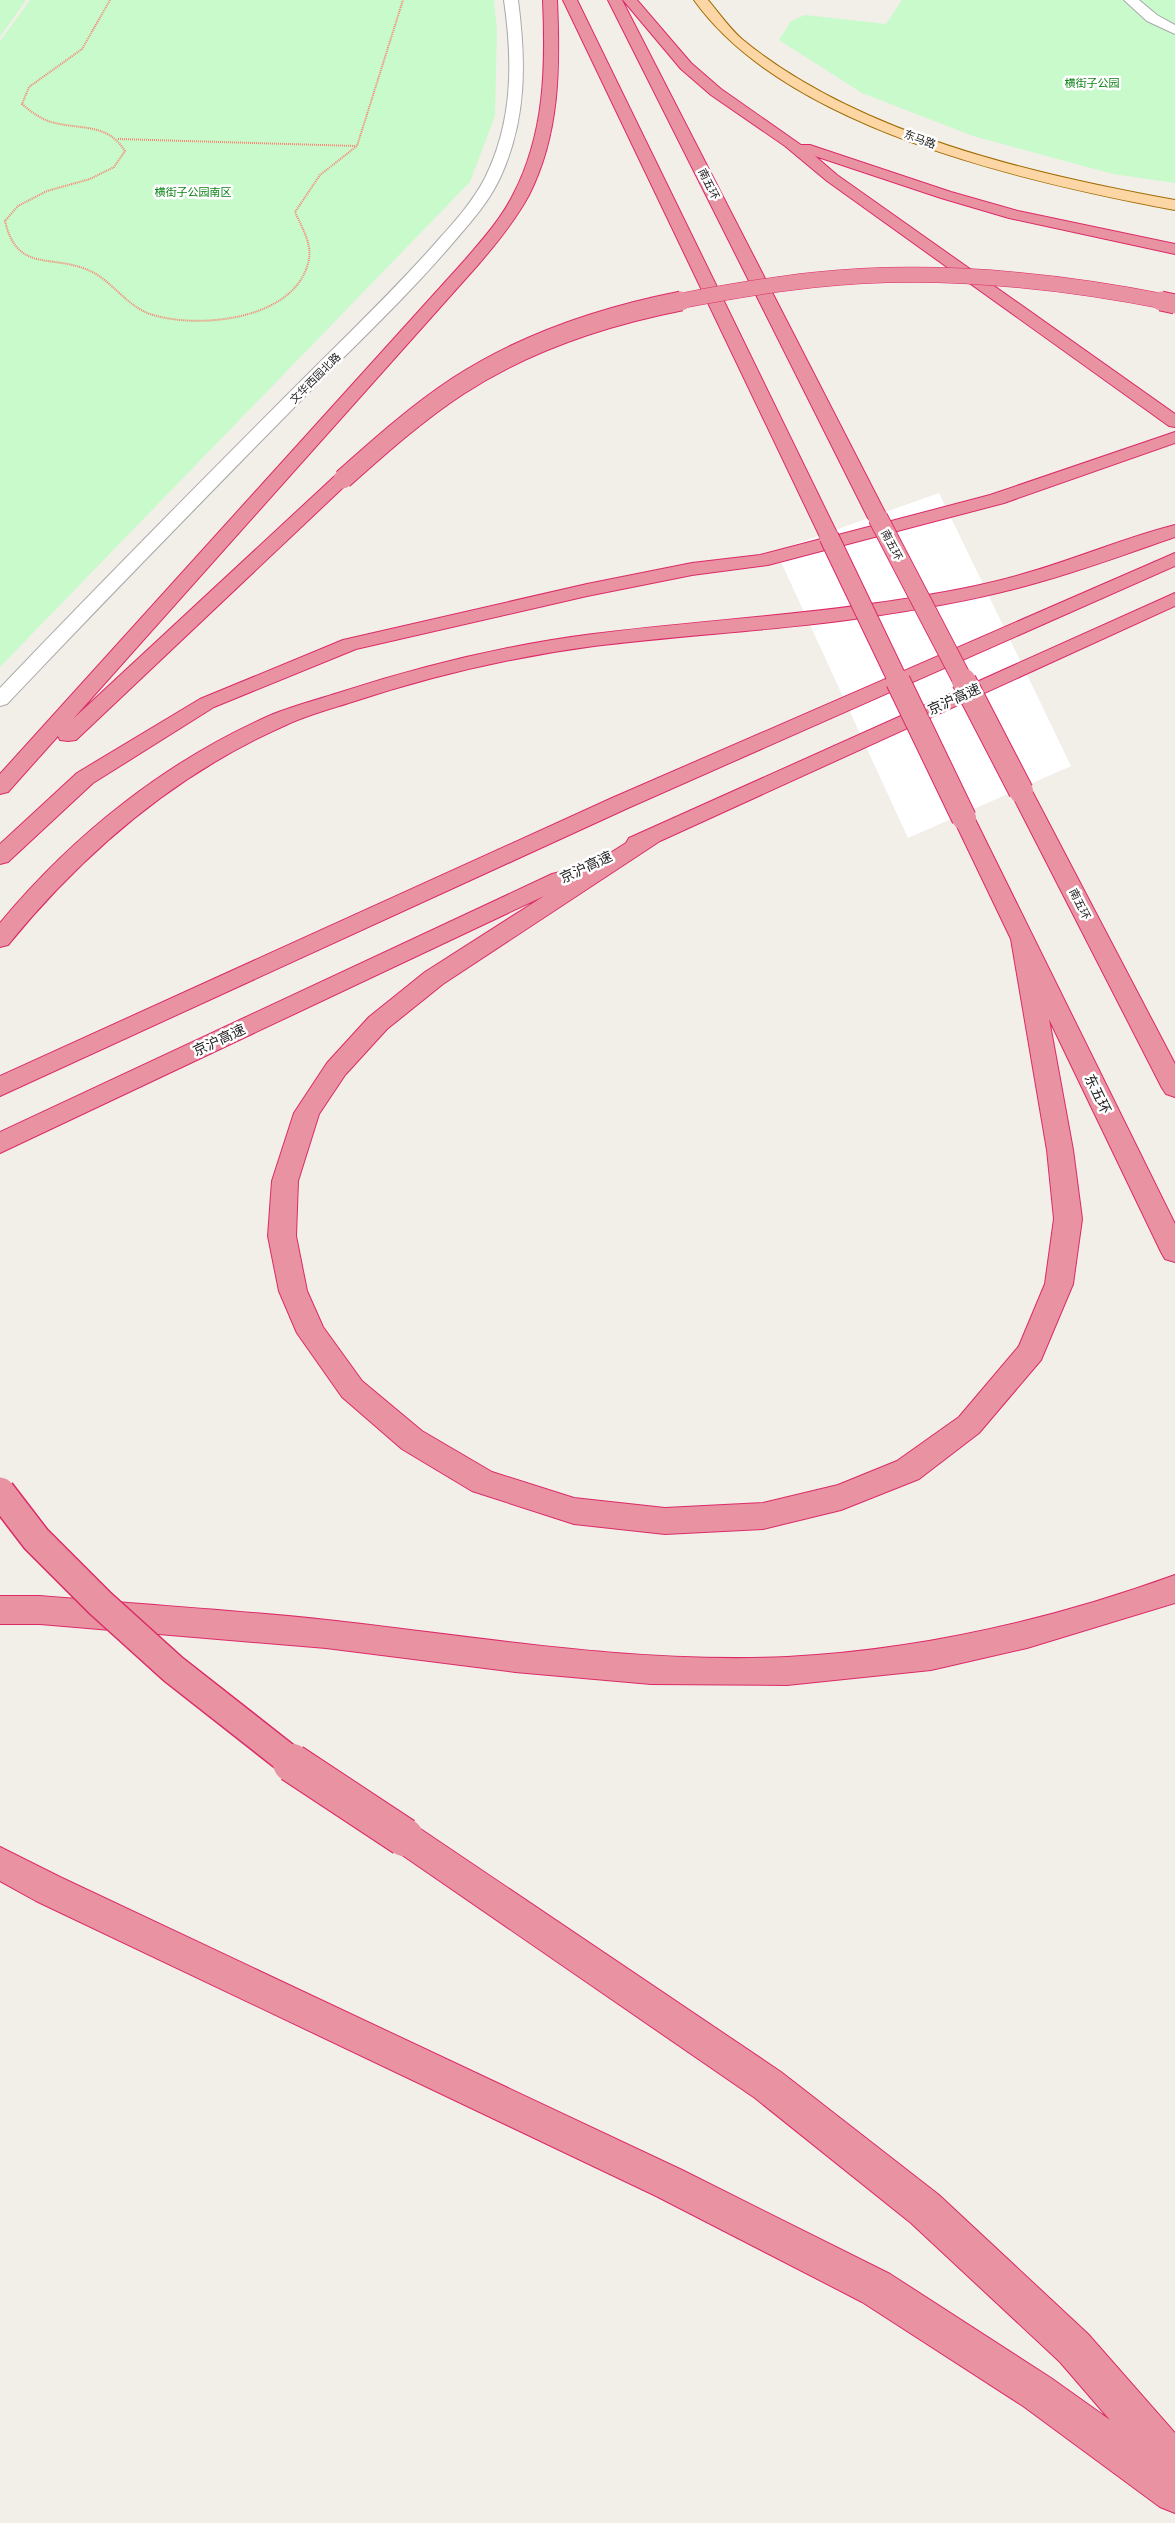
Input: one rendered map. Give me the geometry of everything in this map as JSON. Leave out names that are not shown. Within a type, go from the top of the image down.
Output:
[{"type":"highway","points":[[0,787],[471,263],[505,221],[527,184],[542,147],[549,116],[552,76],[550,0]]},
{"type":"highway","points":[[570,0],[1022,935],[1060,1150],[1068,1219],[1058,1284],[1031,1352],[969,1425],[908,1470],[841,1497],[763,1516],[665,1521],[574,1511],[482,1482],[412,1440],[352,1389],[311,1333],[293,1291],[282,1236],[285,1181],[307,1113],[336,1069],[378,1024],[434,978],[654,835]]},
{"type":"highway","name":"南五环","points":[[615,0],[878,518],[1175,1088]]},
{"type":"highway","points":[[630,0],[686,66],[716,92],[790,143],[832,178],[1175,422]]},
{"type":"highway","points":[[790,143],[946,195],[1015,215],[1175,249]]},
{"type":"highway","points":[[0,798],[387,438],[477,375],[534,346],[582,328],[688,298],[815,280],[875,275],[945,275],[1034,281],[1175,304]]},
{"type":"highway","points":[[0,858],[85,778],[207,702],[350,644],[587,590],[692,569],[761,561],[998,499],[1175,437]]},
{"type":"highway","points":[[0,939],[23,910],[73,856],[141,799],[203,759],[276,721],[384,684],[466,662],[560,645],[825,616],[954,596],[1027,579],[1175,530]]},
{"type":"highway","points":[[0,1087],[620,803],[1175,559]]},
{"type":"highway","name":"京沪高速","points":[[0,1143],[654,835],[1175,599]]},
{"type":"highway","name":"东五环","points":[[1022,935],[1175,1252]]},
{"type":"highway","points":[[0,1492],[36,1539],[100,1604],[174,1669],[292,1763],[768,2085],[925,2209],[1074,2348],[1175,2464]]},
{"type":"highway","points":[[0,1610],[40,1610],[307,1633],[515,1658],[651,1670],[787,1671],[931,1656],[1027,1634],[1153,1598],[1175,1588]]},
{"type":"highway","points":[[0,1863],[48,1889],[660,2178],[876,2288],[1037,2392],[1175,2492]]},
{"type":"main road","name":"东马路","points":[[701,0],[722,25],[769,66],[850,112],[910,136],[1013,169],[1085,187],[1175,205]]},
{"type":"street","name":"文华西园北路","points":[[0,700],[121,571],[417,276],[463,221],[492,178],[510,132],[518,87],[516,36],[511,0]]},
{"type":"street","points":[[1131,0],[1152,18],[1175,30]]},
{"type":"path","points":[[110,0],[82,49],[29,87],[22,104],[34,117],[57,125],[97,130],[117,139],[357,146]]},
{"type":"path","points":[[117,139],[125,151],[114,167],[90,179],[47,191],[18,206],[5,221],[7,236],[18,252],[39,261],[86,269],[107,279],[123,298],[150,314],[183,320],[218,320],[257,312],[283,300],[303,279],[309,257],[295,212],[320,175],[343,159],[357,146],[403,0]]},
{"type":"green space","points":[[0,0],[26,0],[0,37]]},
{"type":"green space","name":"横街子公园南区","points":[[30,0],[494,0],[497,31],[495,116],[470,182],[0,667],[0,41]]},
{"type":"green space","name":"横街子公园","points":[[902,0],[1175,0],[1175,183],[1113,174],[973,136],[862,93],[779,40],[791,21],[805,15],[886,24]]},
{"type":"pier","points":[[939,493],[1071,766],[908,838],[776,551]]}]
